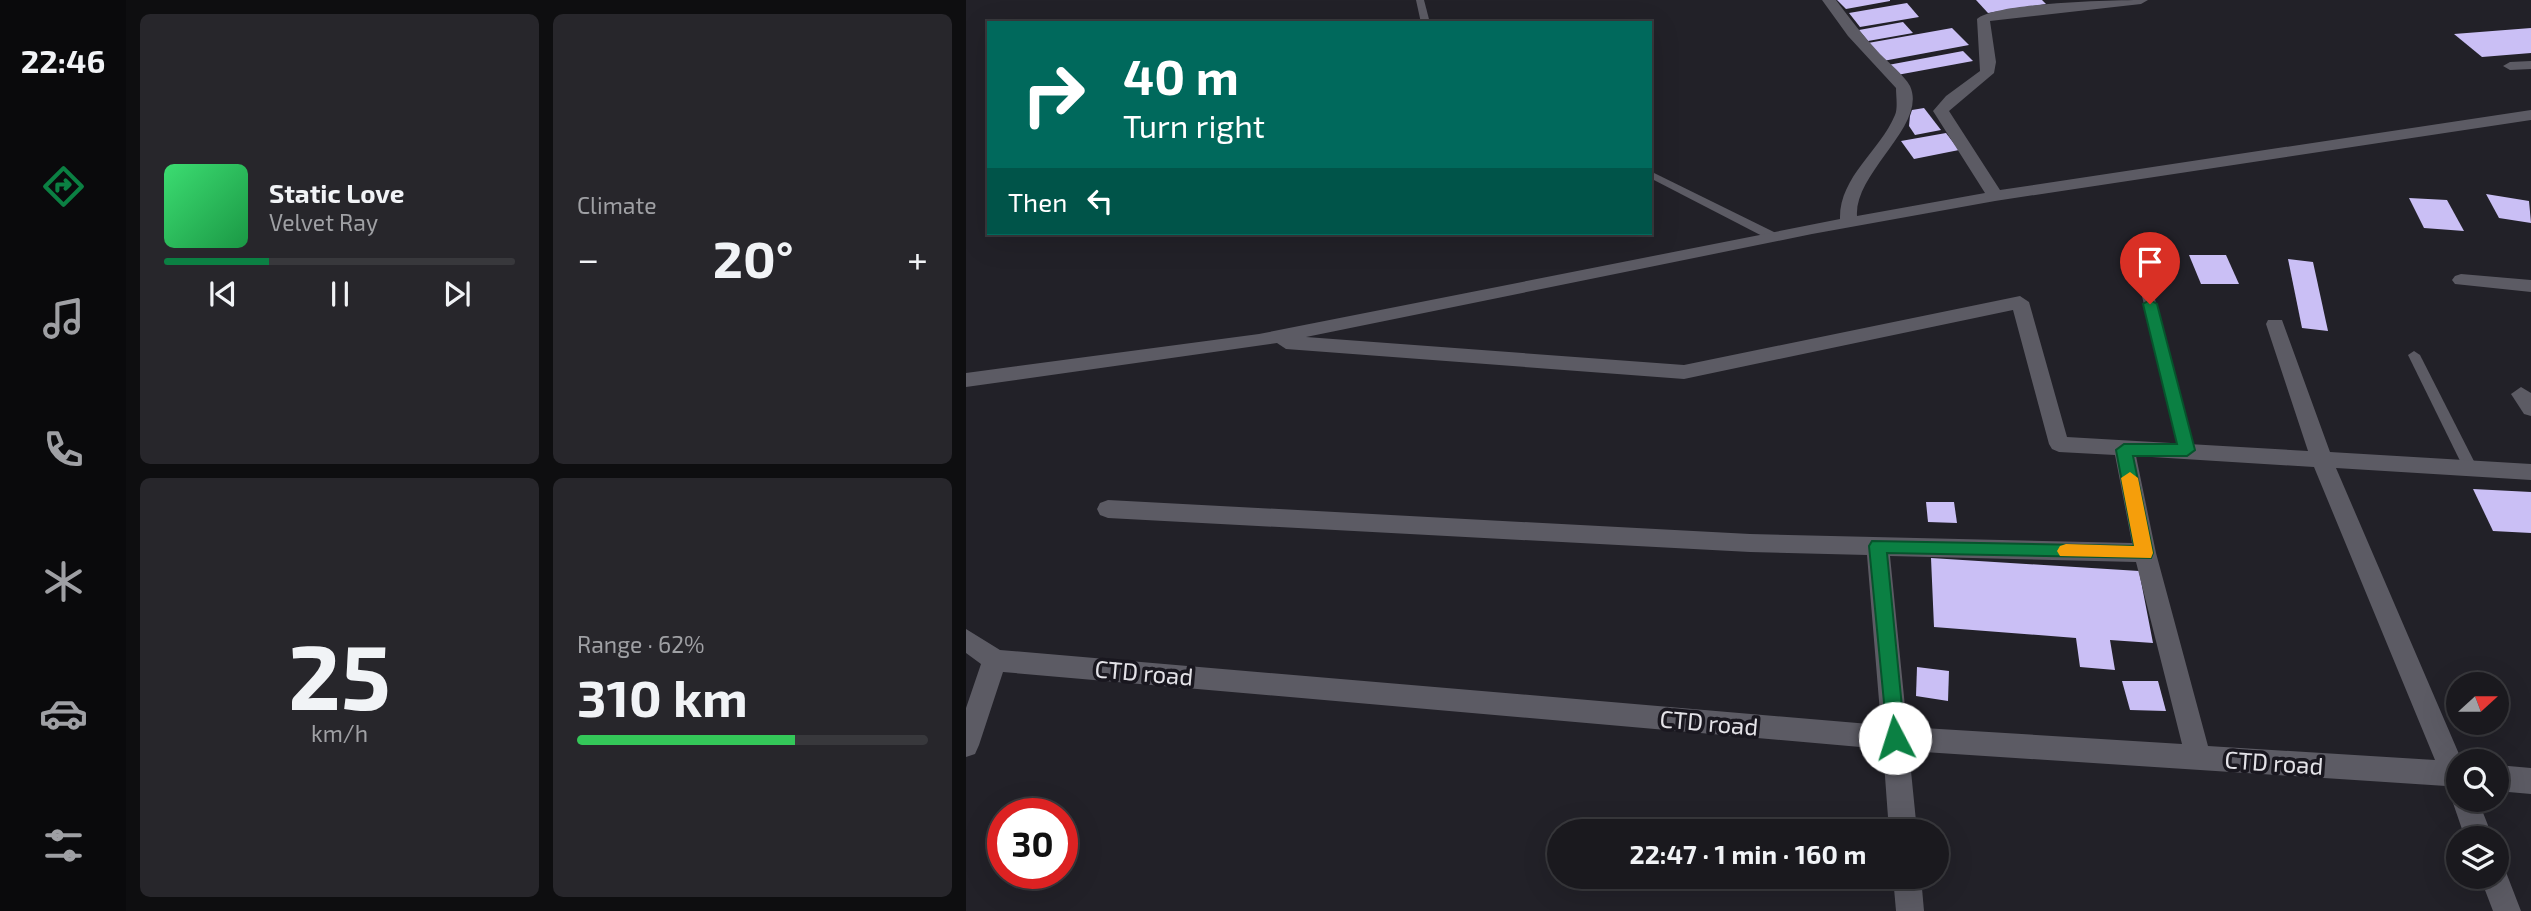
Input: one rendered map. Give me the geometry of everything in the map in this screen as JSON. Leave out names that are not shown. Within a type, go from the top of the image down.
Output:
[{"type":"street","points":[[1829,0],[1853,33],[1903,87],[1905,98],[1904,113],[1847,203],[1849,222]]},
{"type":"street","points":[[1995,196],[1941,111],[1946,100],[1985,76],[1989,68],[1981,30],[1984,19],[2056,4],[2141,0]]},
{"type":"street","points":[[2510,66],[2531,65]]},
{"type":"street","points":[[966,380],[1259,340],[1849,222],[1995,196],[2531,115]]},
{"type":"street","points":[[2461,280],[2531,286]]},
{"type":"street","points":[[1259,340],[1684,372],[2020,302],[2059,444],[2124,450],[2187,450],[2472,471],[2531,472]]},
{"type":"street","points":[[2275,324],[2322,460],[2446,751]]},
{"type":"street","points":[[2124,450],[2144,553],[2198,757]]},
{"type":"street","points":[[1108,509],[1750,543],[2144,553]]},
{"type":"street","points":[[1878,546],[1902,819]]},
{"type":"street","points":[[966,639],[995,660],[966,745]]},
{"type":"street","name":"CTD road","points":[[995,660],[1895,738],[2446,776]]},
{"type":"street","points":[[2509,779],[2531,781]]},
{"type":"street","points":[[1908,889],[1910,911]]},
{"type":"street","points":[[2499,889],[2507,911]]},
{"type":"lane","points":[[1420,0],[1425,21]]},
{"type":"lane","points":[[1652,175],[1774,237]]},
{"type":"lane","points":[[2144,280],[2187,450]]},
{"type":"lane","points":[[2414,355],[2472,471]]},
{"type":"building","points":[[1837,0],[1890,0],[1890,1],[1846,9]]},
{"type":"building","points":[[1976,0],[2042,0],[2046,4],[1988,13]]},
{"type":"building","points":[[1907,3],[1919,17],[1860,27],[1849,13]]},
{"type":"building","points":[[1903,22],[1913,33],[1868,41],[1859,30]]},
{"type":"building","points":[[1952,28],[1969,45],[1883,61],[1868,43]]},
{"type":"building","points":[[2531,28],[2531,53],[2482,57],[2454,34]]},
{"type":"building","points":[[1963,51],[1973,61],[1897,75],[1888,65]]},
{"type":"building","points":[[1924,108],[1941,130],[1915,135],[1909,126],[1912,110]]},
{"type":"building","points":[[1946,133],[1959,150],[1914,159],[1901,141]]},
{"type":"building","points":[[2486,194],[2529,201],[2531,223],[2499,218]]},
{"type":"building","points":[[2409,198],[2447,200],[2464,231],[2424,228]]},
{"type":"building","points":[[2189,255],[2226,255],[2239,284],[2201,284]]},
{"type":"building","points":[[2288,259],[2313,262],[2328,331],[2302,328]]},
{"type":"building","points":[[2473,489],[2531,492],[2531,533],[2493,531]]},
{"type":"building","points":[[1926,502],[1954,502],[1957,523],[1928,522]]},
{"type":"building","points":[[1931,558],[2139,571],[2153,643],[2110,640],[2115,670],[2080,667],[2076,638],[1934,627]]},
{"type":"building","points":[[1917,667],[1949,671],[1948,701],[1916,696]]},
{"type":"building","points":[[2122,681],[2158,681],[2166,711],[2130,710]]},
{"type":"slow traffic","points":[[2066,551],[2144,553],[2130,478]]},
{"type":"route","points":[[1895,738],[1878,546],[2144,553],[2124,450],[2187,450],[2150,304]]}]
